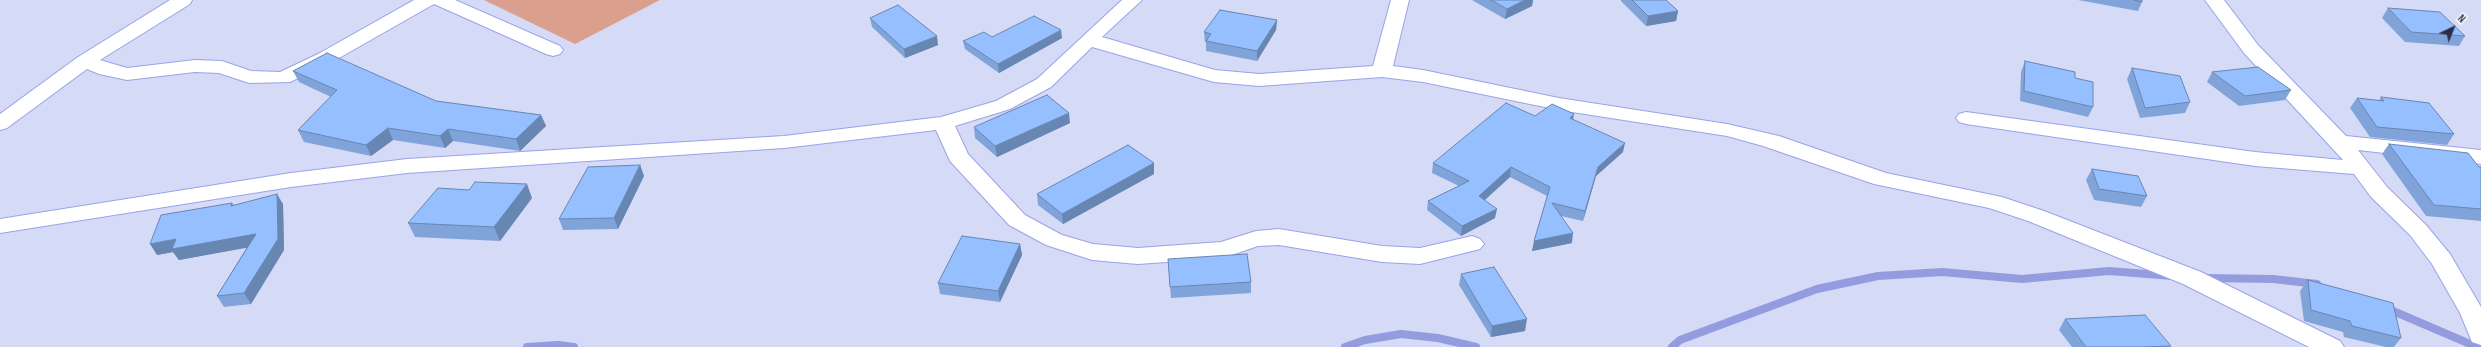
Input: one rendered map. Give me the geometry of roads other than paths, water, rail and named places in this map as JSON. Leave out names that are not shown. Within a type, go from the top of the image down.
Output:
[{"type":"street","points":[[0,124],[85,61],[183,0]]},
{"type":"street","points":[[85,61],[106,70],[127,74],[196,66],[222,67],[250,76],[282,78],[325,58],[427,0]]},
{"type":"street","points":[[440,0],[553,50]]},
{"type":"street","points":[[0,226],[291,180],[407,166],[784,142],[943,123],[1003,105],[1044,83],[1133,0]]},
{"type":"street","points":[[1382,72],[1400,0]]},
{"type":"street","points":[[2214,0],[2251,49],[2340,142],[2379,192],[2418,230],[2442,260],[2472,313],[2481,336]]},
{"type":"street","points":[[1090,40],[1214,76],[1259,80],[1382,72],[1423,76],[1559,104],[1727,130],[1771,141],[1837,165],[1882,179],[1994,202],[2036,216],[2192,278],[2331,347]]},
{"type":"street","points":[[1966,118],[2255,159],[2360,168]]},
{"type":"street","points":[[943,123],[958,156],[1017,220],[1054,240],[1092,252],[1138,256],[1223,250],[1256,239],[1279,237],[1382,254],[1420,256],[1472,244]]},
{"type":"street","points":[[2340,142],[2481,157]]},
{"type":"waterway","points":[[1672,347],[1680,340],[1817,289],[1878,276],[1942,272],[2022,279],[2109,271],[2173,276]]},
{"type":"waterway","points":[[2204,278],[2273,279],[2317,284]]},
{"type":"waterway","points":[[2386,308],[2477,347]]},
{"type":"waterway","points":[[1345,347],[1365,340],[1401,334],[1438,338],[1476,347]]},
{"type":"waterway","points":[[527,347],[558,345],[574,347]]}]
